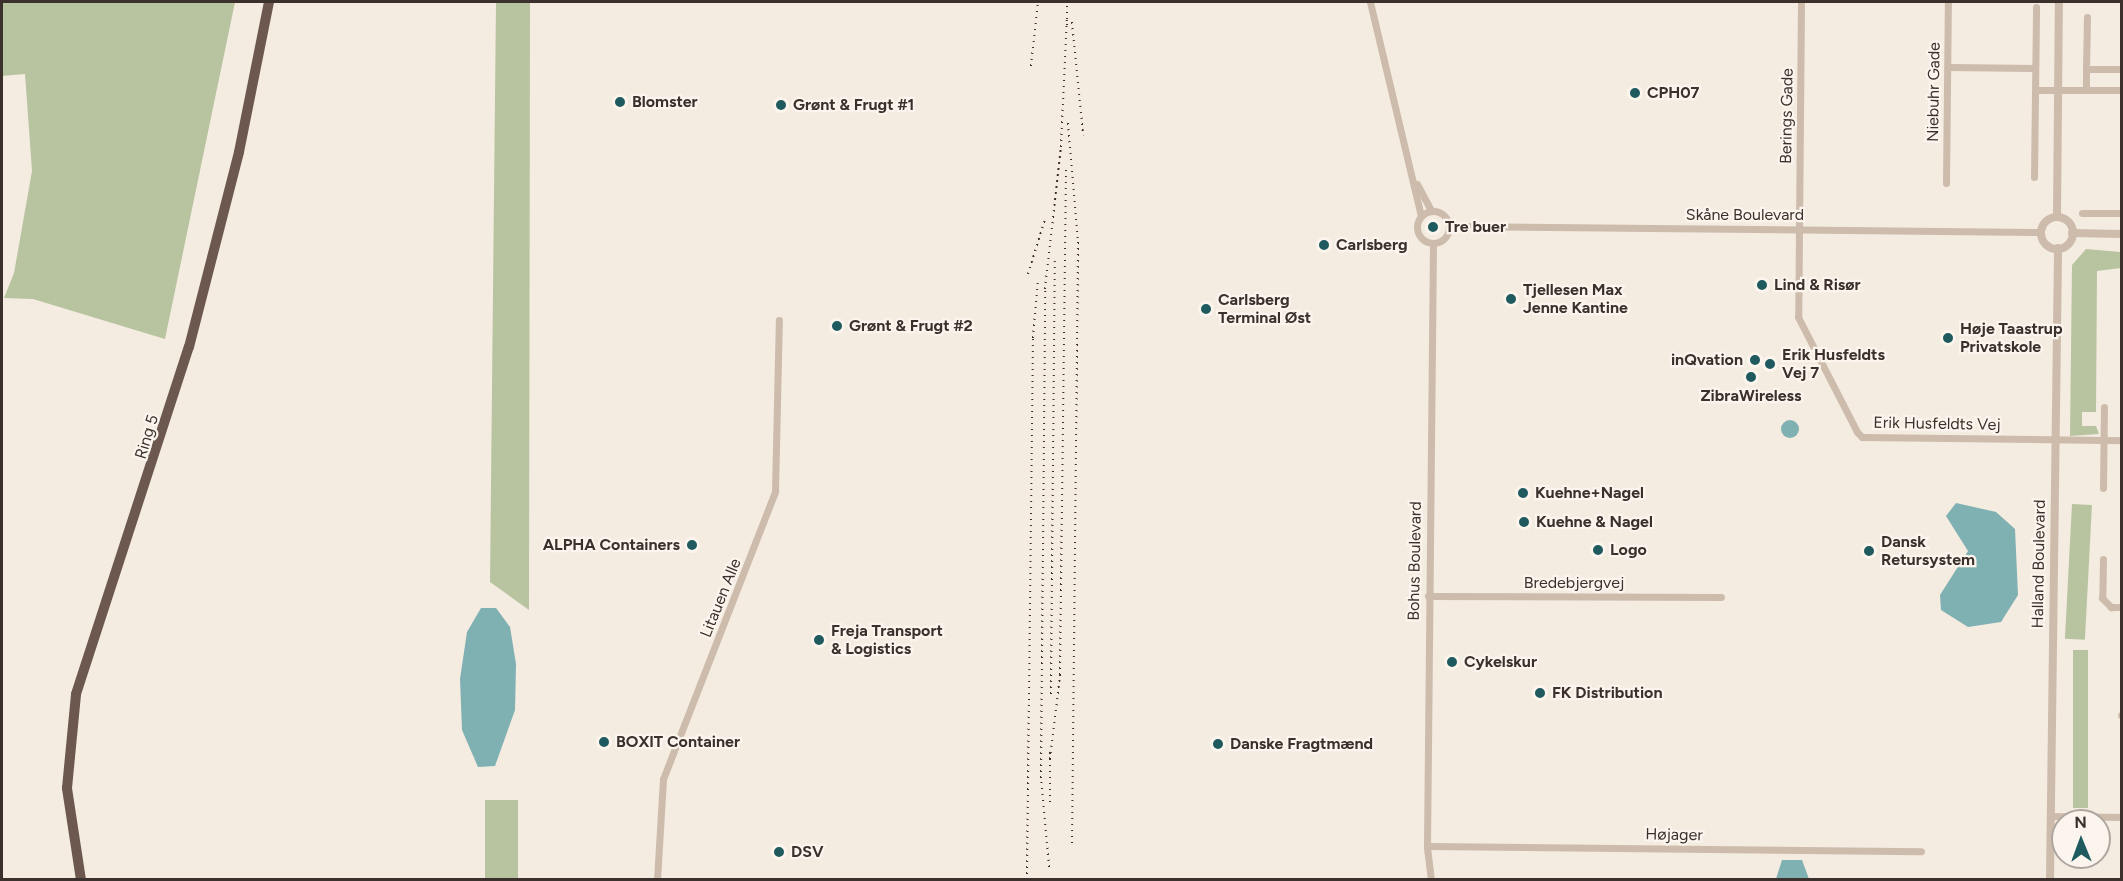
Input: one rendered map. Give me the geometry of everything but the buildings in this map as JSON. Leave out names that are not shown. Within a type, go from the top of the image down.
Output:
[{"type":"highway","name":"Ring 5","points":[[81,879],[67,788],[76,694],[192,336],[239,152],[269,2]]},
{"type":"street","points":[[1370,2],[1414,179],[1421,216],[1418,232],[1432,243],[1443,240],[1449,226],[1443,214],[1431,210],[1414,179]]},
{"type":"street","name":"Berings Gade","points":[[1799,231],[1802,2]]},
{"type":"street","name":"Niebuhr Gade","points":[[1946,183],[1948,2]]},
{"type":"street","points":[[2057,217],[2059,2]]},
{"type":"street","points":[[2034,177],[2036,7]]},
{"type":"street","points":[[2086,17],[2086,90]]},
{"type":"street","points":[[1948,67],[2035,68]]},
{"type":"street","points":[[2086,69],[2121,69]]},
{"type":"street","points":[[2035,90],[2121,90]]},
{"type":"street","points":[[1421,216],[1431,210]]},
{"type":"street","points":[[2082,213],[2121,213]]},
{"type":"street","points":[[2057,217],[2044,223],[2041,232],[2046,244],[2058,248],[2072,233],[2121,234]]},
{"type":"street","points":[[2057,217],[2069,223],[2072,233]]},
{"type":"street","name":"Skåne Boulevard","points":[[1449,226],[2041,232]]},
{"type":"street","name":"Erik Husfeldts Vej","points":[[1799,231],[1800,324],[1862,437],[2055,440]]},
{"type":"street","name":"Bohus Boulevard","points":[[1431,879],[1427,846],[1432,243]]},
{"type":"street","name":"Halland Boulevard","points":[[2051,809],[2058,248]]},
{"type":"street","name":"Litauen Alle","points":[[657,879],[663,779],[775,491],[779,320]]},
{"type":"street","points":[[2103,488],[2104,407]]},
{"type":"street","points":[[2055,440],[2121,440]]},
{"type":"street","points":[[2103,559],[2102,598],[2110,607],[2121,608]]},
{"type":"street","name":"Bredebjergvej","points":[[1428,596],[1721,597]]},
{"type":"street","name":"Halland Boulevard","points":[[2050,879],[2051,816]]},
{"type":"street","name":"Højager","points":[[1427,846],[1921,851]]},
{"type":"green space","points":[[2,2],[235,2],[165,339],[33,299],[4,298],[14,273],[32,171],[25,74],[2,76]]},
{"type":"green space","points":[[496,2],[530,2],[529,610],[490,582]]},
{"type":"green space","points":[[2086,249],[2120,252],[2121,268],[2097,271],[2096,412],[2082,412],[2082,426],[2096,426],[2099,434],[2070,436],[2072,265]]},
{"type":"green space","points":[[2072,504],[2092,505],[2085,640],[2065,639]]},
{"type":"green space","points":[[2073,650],[2088,650],[2088,808],[2073,808]]},
{"type":"green space","points":[[485,800],[518,800],[518,879],[485,879]]},
{"type":"water","points":[[1790,420],[1796,423],[1799,429],[1796,435],[1790,438],[1784,435],[1781,429],[1784,423]]},
{"type":"water","points":[[1956,503],[1996,512],[2015,529],[2018,595],[2001,622],[1968,627],[1941,610],[1940,595],[1968,551],[1946,516]]},
{"type":"water","points":[[481,608],[496,608],[510,627],[516,664],[515,710],[495,766],[478,767],[462,730],[460,679],[467,632]]},
{"type":"water","points":[[1782,860],[1802,860],[1809,879],[1776,879]]},
{"type":"railway","points":[[1031,66],[1038,2]]},
{"type":"railway","points":[[1067,2],[1067,25]]},
{"type":"railway","points":[[1049,867],[1041,778],[1045,289],[1061,147],[1067,16]]},
{"type":"railway","points":[[1072,22],[1083,135]]},
{"type":"railway","points":[[1068,123],[1078,242],[1072,845]]},
{"type":"railway","points":[[1050,759],[1060,675],[1066,169]]},
{"type":"railway","points":[[1028,274],[1045,219]]},
{"type":"railway","points":[[1051,694],[1055,256]]},
{"type":"railway","points":[[1027,880],[1033,338],[1038,280]]},
{"type":"railway","points":[[1050,751],[1050,802]]},
{"type":"place","name":"CPH07","points":[[1635,93]]},
{"type":"place","name":"Blomster","points":[[620,102]]},
{"type":"place","name":"Grønt & Frugt #1","points":[[781,105]]},
{"type":"place","name":"Tre buer","points":[[1433,227]]},
{"type":"place","name":"Carlsberg","points":[[1324,245]]},
{"type":"place","name":"Lind & Risør","points":[[1762,285]]},
{"type":"place","name":"Tjellesen Max Jenne Kantine","points":[[1511,299]]},
{"type":"place","name":"Carlsberg Terminal Øst","points":[[1206,309]]},
{"type":"place","name":"Grønt & Frugt #2","points":[[837,326]]},
{"type":"place","name":"Høje Taastrup Privatskole","points":[[1948,338]]},
{"type":"place","name":"inQvation","points":[[1755,360]]},
{"type":"place","name":"Erik Husfeldts Vej 7","points":[[1770,364]]},
{"type":"place","name":"ZibraWireless","points":[[1751,377]]},
{"type":"place","name":"Kuehne+Nagel","points":[[1523,493]]},
{"type":"place","name":"Kuehne & Nagel","points":[[1524,522]]},
{"type":"place","name":"ALPHA Containers","points":[[692,545]]},
{"type":"place","name":"Logo","points":[[1598,550]]},
{"type":"place","name":"Dansk Retursystem","points":[[1869,551]]},
{"type":"place","name":"Freja Transport & Logistics","points":[[819,640]]},
{"type":"place","name":"Cykelskur","points":[[1452,662]]},
{"type":"place","name":"FK Distribution","points":[[1540,693]]},
{"type":"place","name":"BOXIT Container","points":[[604,742]]},
{"type":"place","name":"Danske Fragtmænd","points":[[1218,744]]},
{"type":"place","name":"DSV","points":[[779,852]]}]
